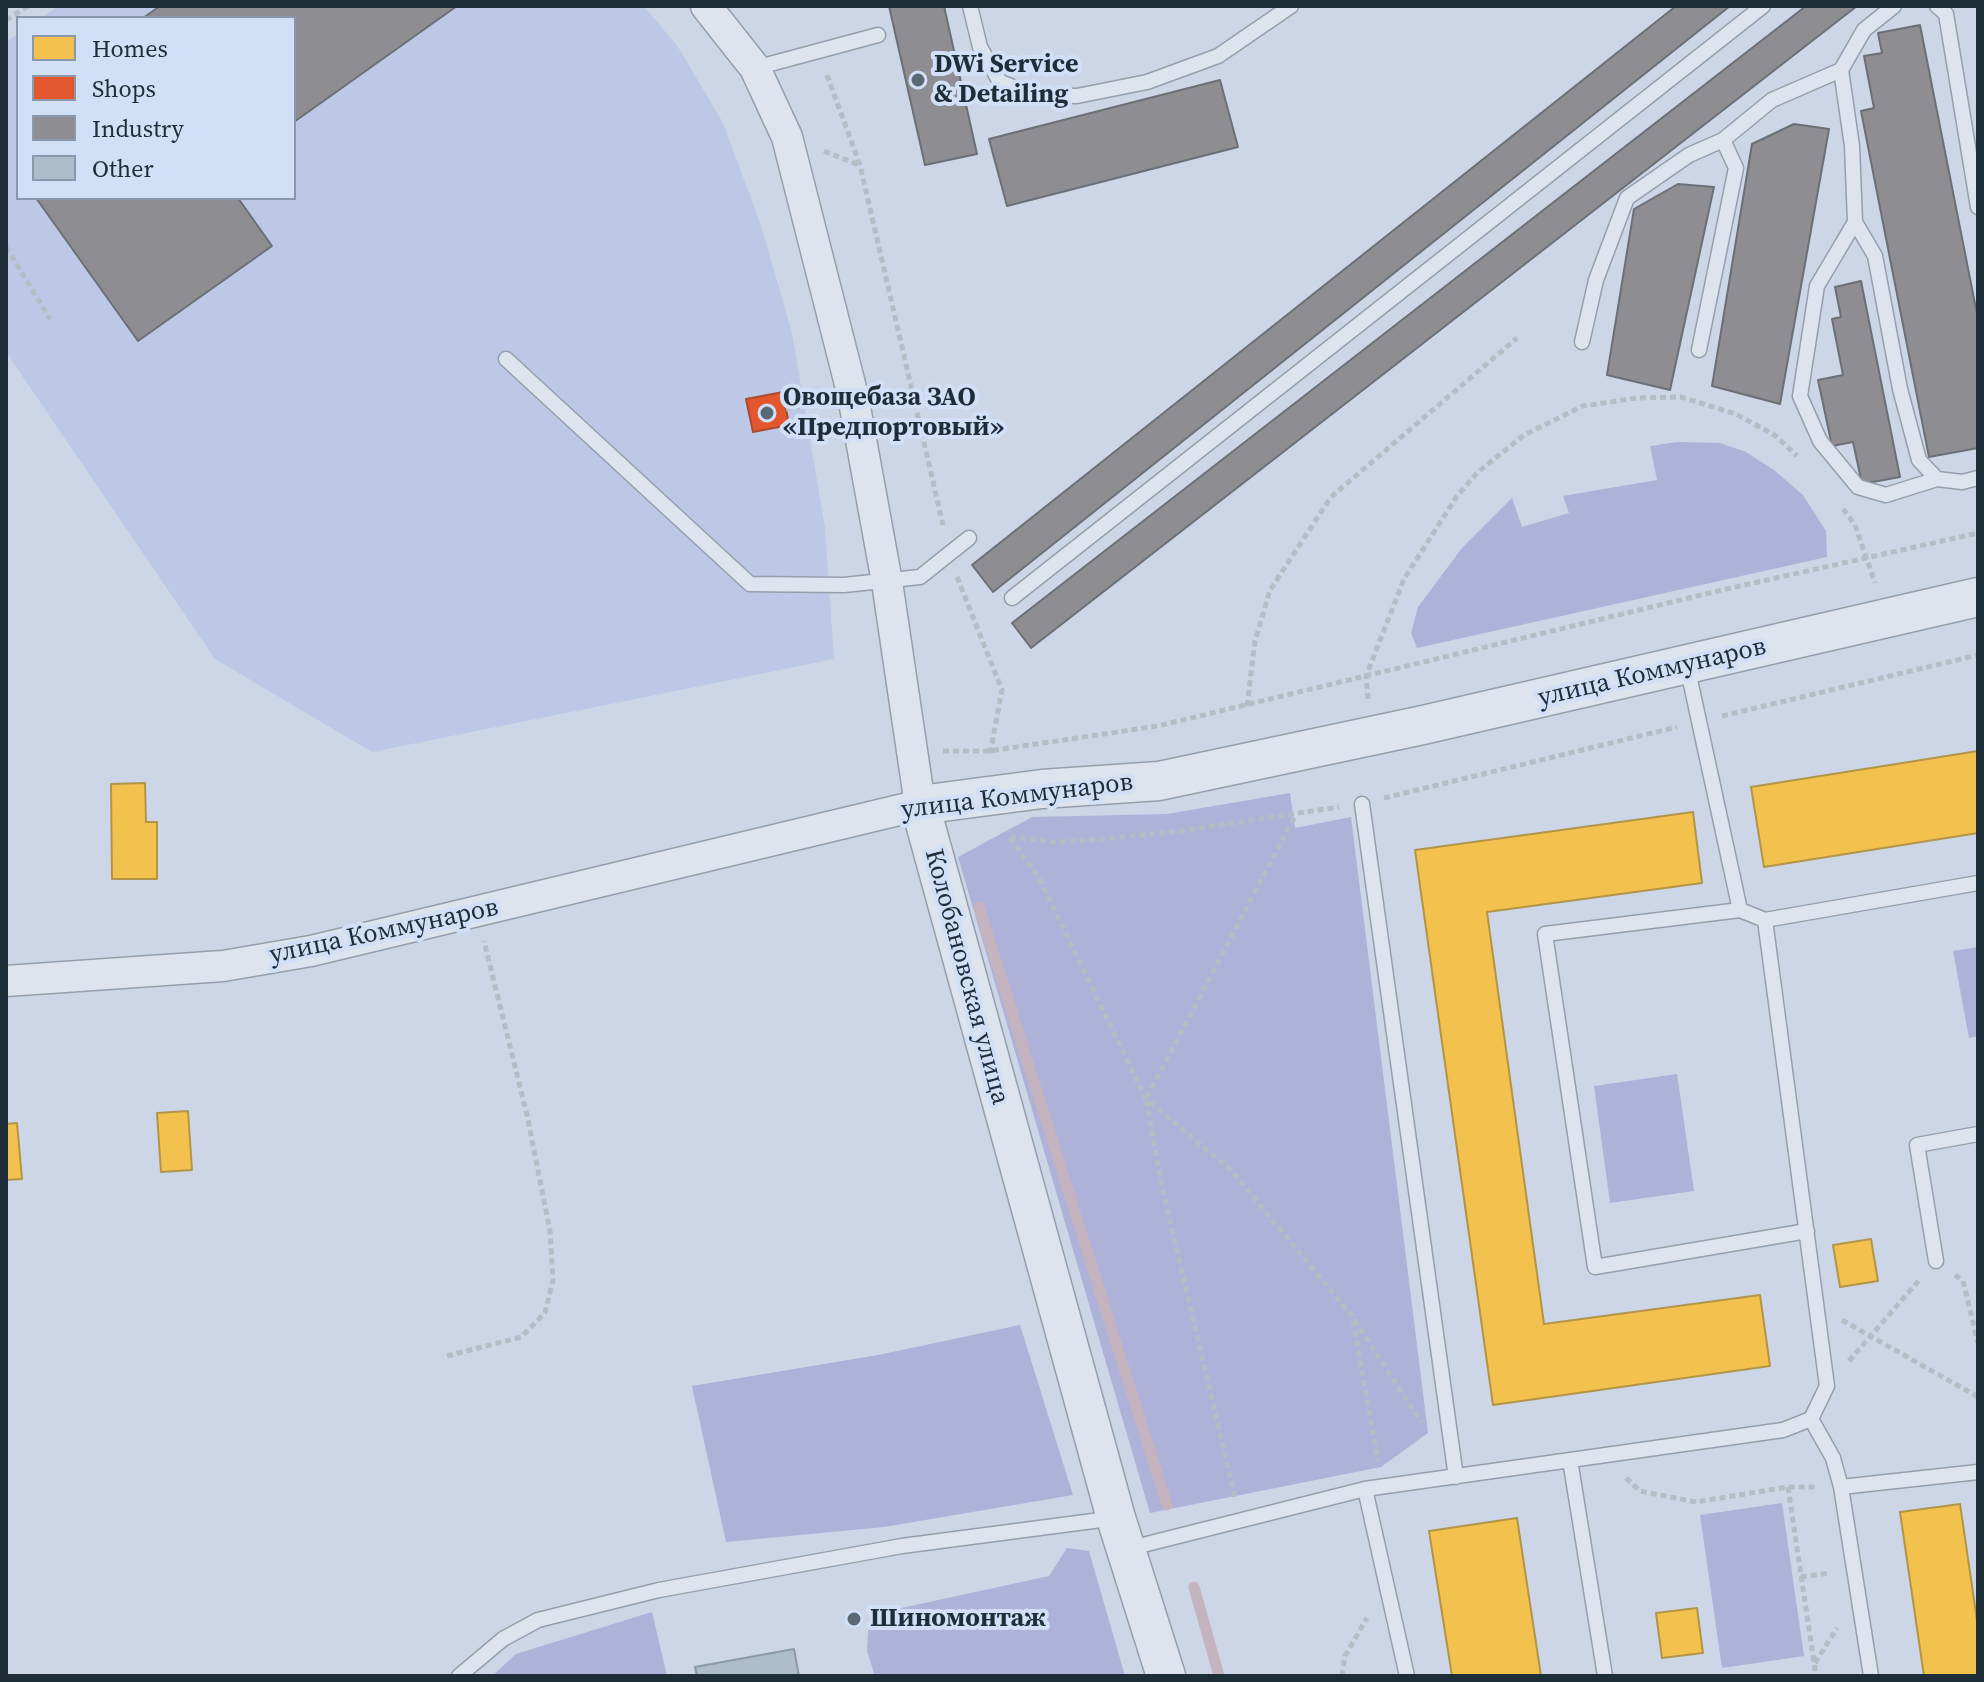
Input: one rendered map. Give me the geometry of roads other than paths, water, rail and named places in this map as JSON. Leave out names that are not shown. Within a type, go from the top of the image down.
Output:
[{"type":"street","name":"Колобановская улица","points":[[706,6],[755,68],[787,137],[853,396],[887,582],[920,805],[1122,1533],[1166,1676]]},
{"type":"street","name":"улица Коммунаров","points":[[6,981],[223,966],[311,951],[920,805],[1042,789],[1159,781],[1687,666],[1978,597]]},
{"type":"lane","points":[[970,6],[980,47],[1000,82],[1035,95],[1077,96],[1147,82],[1218,56],[1291,6]]},
{"type":"lane","points":[[1012,598],[1763,6]]},
{"type":"lane","points":[[1582,342],[1596,280],[1627,198],[1689,155],[1723,140],[1772,100],[1841,70],[1864,30],[1894,6]]},
{"type":"lane","points":[[1937,6],[1946,14],[1978,207]]},
{"type":"lane","points":[[755,68],[878,35]]},
{"type":"lane","points":[[1841,70],[1852,146],[1855,222],[1875,256],[1912,441],[1919,460],[1937,479]]},
{"type":"lane","points":[[1699,350],[1736,168],[1723,140]]},
{"type":"lane","points":[[1855,222],[1817,286],[1800,396],[1820,441],[1858,487],[1886,495],[1937,479],[1962,482],[1978,478]]},
{"type":"lane","points":[[506,359],[750,584],[811,586],[920,577],[969,538]]},
{"type":"lane","points":[[1687,666],[1740,910]]},
{"type":"lane","points":[[1362,804],[1456,1477]]},
{"type":"lane","points":[[1807,1231],[1595,1267],[1545,934],[1740,910],[1765,920],[1978,883]]},
{"type":"lane","points":[[459,1676],[503,1639],[538,1620],[644,1593],[902,1546],[1122,1533],[1241,1520],[1365,1489],[1783,1430],[1811,1419],[1827,1386],[1765,920]]},
{"type":"lane","points":[[1936,1261],[1917,1145],[1978,1134]]},
{"type":"lane","points":[[1811,1419],[1833,1458],[1841,1487],[1871,1676]]},
{"type":"lane","points":[[1570,1460],[1605,1676]]},
{"type":"lane","points":[[1841,1487],[1978,1472]]},
{"type":"lane","points":[[1365,1489],[1407,1676]]},
{"type":"waterway","points":[[979,907],[1167,1505]]},
{"type":"waterway","points":[[1194,1587],[1219,1676]]},
{"type":"place","name":"DWi Service & Detailing","points":[[918,80]]},
{"type":"place","name":"Овощебаза ЗАО «Предпортовый»","points":[[767,413]]},
{"type":"place","name":"Шиномонтаж","points":[[854,1619]]}]
